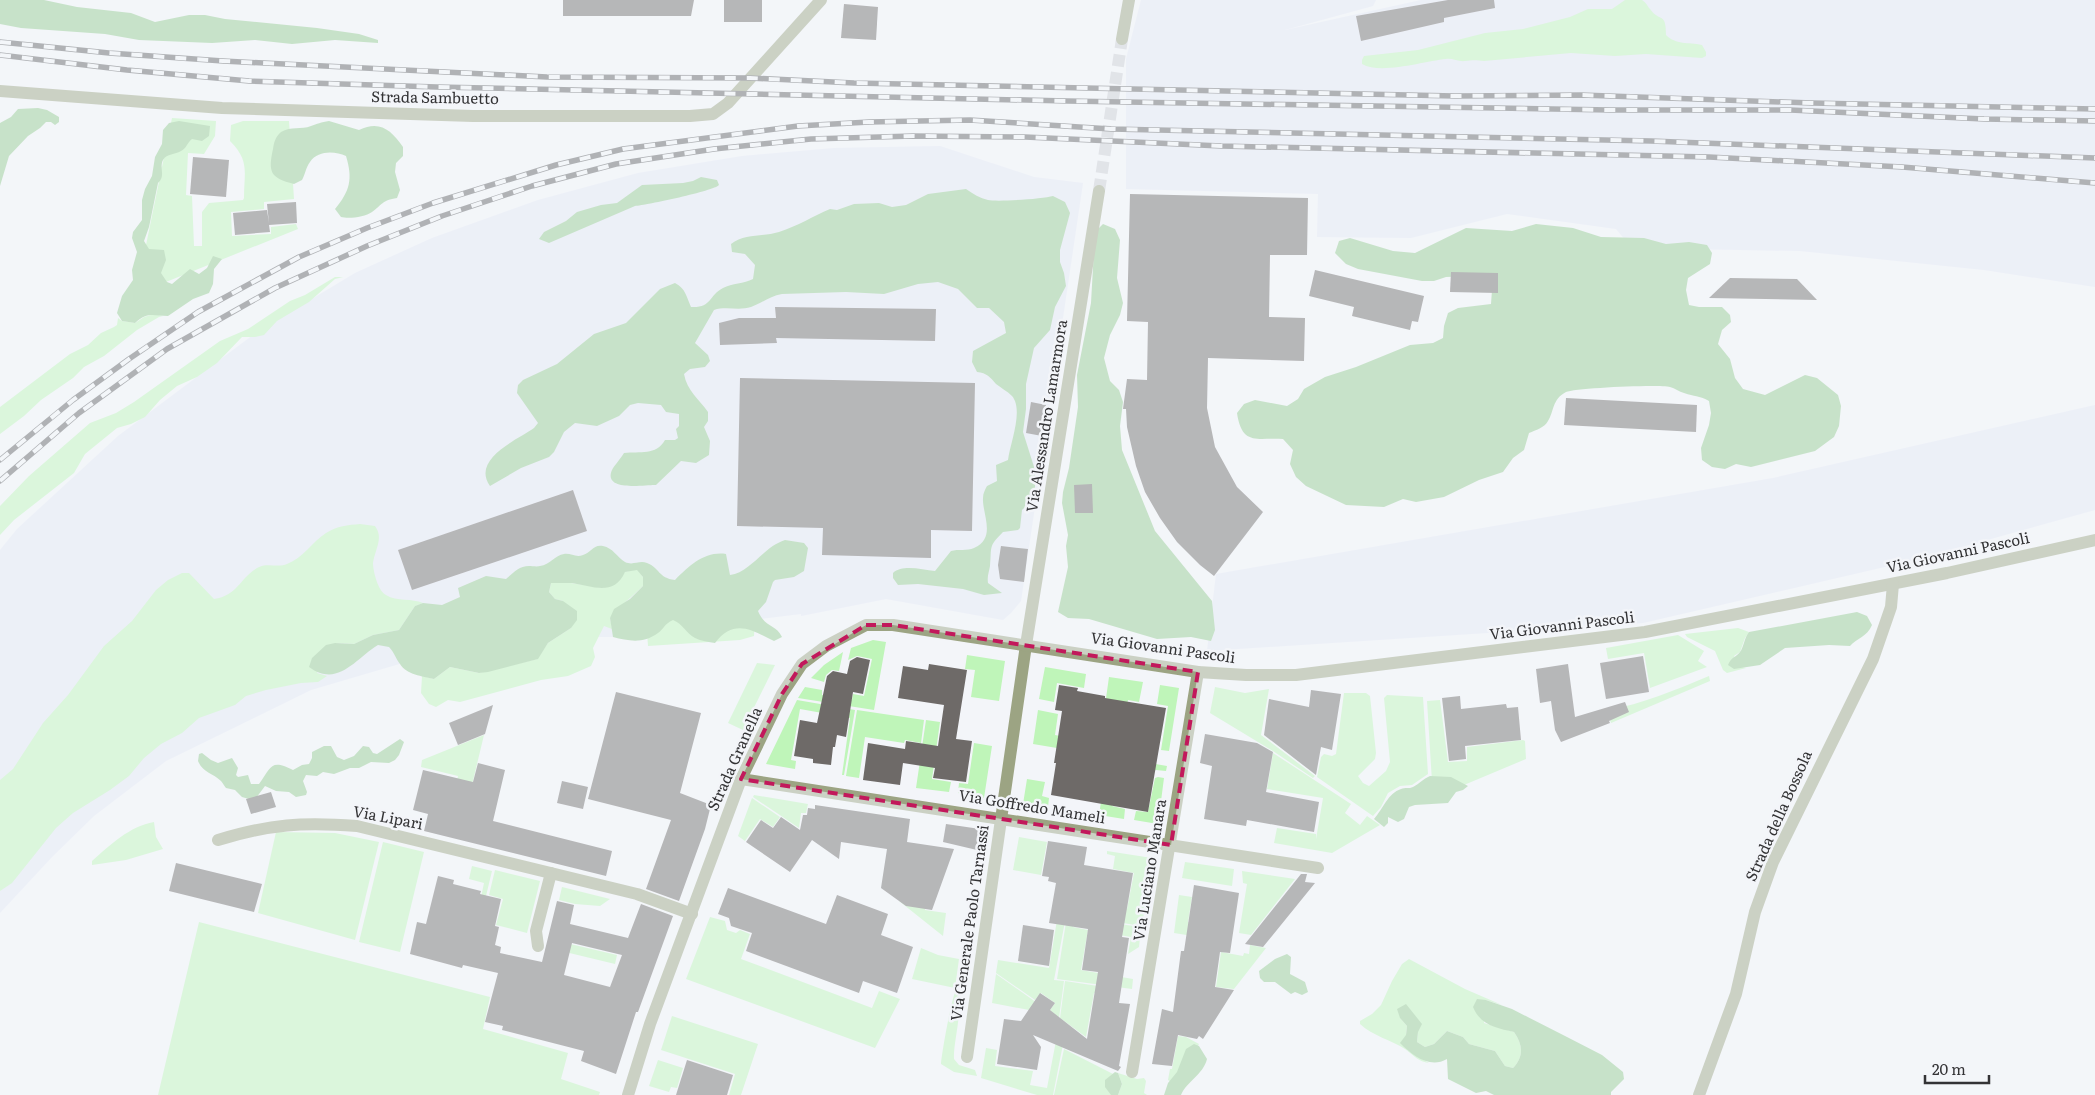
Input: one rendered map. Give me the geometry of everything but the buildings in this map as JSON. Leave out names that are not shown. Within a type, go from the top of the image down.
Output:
[{"type":"street","name":"Strada Sambuetto","points":[[0,92],[231,108],[472,116],[690,116],[713,114],[728,103],[821,0]]},
{"type":"street","points":[[1122,39],[1129,0]]},
{"type":"street","name":"Via Alessandro Lamarmora","points":[[1026,645],[1098,191]]},
{"type":"street","name":"Via Giovanni Pascoli","points":[[1026,645],[1198,672],[1246,675],[1296,675],[1645,632],[1893,584],[2095,540]]},
{"type":"street","name":"Strada della Bossola","points":[[1699,1095],[1736,994],[1755,912],[1773,862],[1873,659],[1891,608],[1893,584]]},
{"type":"street","name":"Strada Granella","points":[[628,1095],[650,1024],[741,779],[782,694],[802,664],[826,646],[866,625],[893,625],[1026,645]]},
{"type":"street","name":"Via Generale Paolo Tarnassi","points":[[967,1057],[1026,645]]},
{"type":"street","name":"Via Luciano Manara","points":[[1132,1072],[1171,845],[1198,672]]},
{"type":"street","name":"Via Goffredo Mameli","points":[[741,779],[1318,868]]},
{"type":"street","name":"Via Lipari","points":[[218,840],[285,824],[316,823],[357,826],[637,894],[692,914]]},
{"type":"street","points":[[538,946],[536,931],[551,873]]},
{"type":"highlighted area","points":[[866,625],[893,625],[1198,672],[1171,845],[741,779],[782,694],[802,664]]},
{"type":"shaded area","points":[[1141,0],[1376,0],[1373,6],[1285,30],[1421,0],[2095,0],[2095,287],[1984,270],[1800,251],[1632,248],[1616,229],[1507,214],[1411,238],[1317,237],[1318,194],[1126,189],[1126,59]]},
{"type":"shaded area","points":[[940,146],[1034,177],[1083,183],[1021,601],[1003,620],[886,599],[801,616],[801,614],[614,637],[491,637],[311,690],[166,761],[94,816],[52,857],[0,913],[0,550],[17,529],[118,436],[257,332],[355,273],[432,238],[538,200],[638,173],[742,156],[834,148]]},
{"type":"shaded area","points":[[2095,405],[2095,510],[1919,559],[1643,623],[1207,651],[1216,574],[1773,478]]},
{"type":"green space","points":[[0,0],[44,0],[77,7],[131,13],[155,22],[189,15],[205,15],[225,19],[359,34],[378,40],[378,43],[335,40],[292,44],[255,40],[212,43],[139,40],[105,34],[21,28],[0,24]]},
{"type":"green space","points":[[1625,0],[1644,1],[1654,13],[1664,20],[1666,35],[1678,42],[1702,45],[1706,56],[1702,58],[1646,54],[1615,56],[1571,53],[1484,61],[1446,59],[1391,68],[1370,67],[1362,64],[1364,56],[1418,50],[1485,33],[1523,29],[1570,17],[1588,9],[1612,9]]},
{"type":"green space","points":[[38,108],[47,110],[59,117],[59,122],[55,125],[51,122],[46,122],[28,136],[9,156],[0,186],[0,123],[11,117],[18,109]]},
{"type":"green space","points":[[172,118],[216,121],[215,136],[204,154],[188,153],[186,195],[192,196],[194,246],[202,246],[202,212],[209,203],[243,200],[244,198],[245,174],[243,161],[241,155],[230,141],[231,125],[243,121],[289,121],[294,199],[264,202],[264,209],[231,212],[232,236],[271,234],[271,227],[296,224],[298,229],[136,294]]},
{"type":"green space","points":[[179,121],[210,126],[209,136],[202,141],[192,139],[183,150],[167,156],[163,160],[162,178],[158,183],[149,227],[144,241],[149,249],[164,250],[166,260],[161,273],[167,282],[172,284],[190,269],[199,274],[207,268],[213,256],[222,259],[214,269],[213,284],[209,293],[193,299],[168,316],[147,316],[135,323],[122,321],[117,313],[122,296],[133,280],[132,270],[137,252],[132,238],[133,232],[142,220],[142,200],[145,189],[152,176],[155,157],[162,144],[163,130],[169,123]]},
{"type":"green space","points":[[329,121],[359,130],[373,126],[384,128],[394,136],[403,147],[403,156],[396,163],[395,172],[400,190],[397,198],[385,201],[372,212],[365,215],[352,218],[341,217],[335,209],[347,190],[350,178],[346,156],[337,153],[317,155],[309,164],[302,180],[294,184],[275,176],[271,169],[271,157],[274,142],[279,134],[288,129],[307,127]]},
{"type":"green space","points":[[701,177],[717,180],[719,185],[693,194],[635,206],[549,243],[539,239],[544,232],[566,221],[577,212],[601,205],[617,203],[642,185],[683,183]]},
{"type":"green space","points":[[966,189],[979,197],[993,201],[1053,196],[1065,202],[1070,213],[1060,250],[1060,262],[1066,286],[1055,307],[1050,330],[1034,348],[1026,384],[1026,409],[1023,432],[1035,470],[1035,488],[1031,501],[1022,510],[1020,528],[1003,532],[993,544],[991,550],[988,583],[1002,593],[984,595],[963,589],[918,584],[898,585],[893,578],[893,573],[902,569],[913,568],[935,571],[951,551],[971,549],[981,544],[987,532],[983,504],[984,493],[987,486],[997,481],[996,465],[1008,460],[1017,418],[1017,410],[1012,396],[988,376],[977,372],[972,362],[973,351],[1006,333],[1004,322],[989,308],[977,308],[958,289],[938,282],[918,284],[884,294],[846,292],[782,294],[742,309],[723,308],[714,310],[695,343],[708,355],[710,361],[705,367],[690,369],[684,374],[691,390],[708,412],[708,421],[704,427],[710,441],[709,455],[696,463],[681,461],[656,485],[620,485],[614,482],[611,477],[612,470],[624,453],[652,451],[665,440],[675,440],[678,438],[676,429],[679,426],[679,414],[666,412],[661,405],[638,403],[630,405],[619,416],[597,426],[575,423],[564,432],[554,452],[549,457],[521,468],[490,486],[486,476],[486,467],[491,459],[498,451],[534,428],[538,423],[517,393],[518,385],[523,380],[557,364],[594,334],[626,323],[660,289],[675,283],[684,290],[691,307],[698,307],[706,304],[723,288],[753,279],[755,265],[745,254],[732,252],[731,244],[742,238],[779,232],[830,209],[837,210],[854,204],[879,203],[892,207],[906,205],[928,194]]},
{"type":"green space","points":[[1103,224],[1115,229],[1120,240],[1117,278],[1123,303],[1120,315],[1110,335],[1104,358],[1110,381],[1119,390],[1123,402],[1120,426],[1122,450],[1155,531],[1212,601],[1215,630],[1211,641],[1191,637],[1157,639],[1089,619],[1068,618],[1058,612],[1068,567],[1066,546],[1068,535],[1062,503],[1063,492],[1069,468],[1078,407],[1077,375],[1091,303],[1095,232]]},
{"type":"green space","points":[[1536,224],[1573,228],[1601,237],[1644,238],[1666,244],[1689,242],[1707,245],[1712,253],[1710,264],[1688,278],[1686,290],[1689,305],[1722,307],[1730,315],[1731,322],[1722,330],[1718,344],[1730,359],[1735,378],[1743,389],[1765,395],[1805,375],[1817,378],[1838,395],[1841,406],[1839,426],[1834,437],[1815,451],[1751,467],[1736,464],[1725,469],[1712,467],[1702,460],[1701,448],[1709,425],[1711,413],[1709,401],[1663,386],[1584,389],[1566,392],[1558,398],[1546,423],[1529,433],[1524,450],[1513,458],[1503,472],[1479,480],[1444,497],[1416,502],[1403,499],[1384,507],[1346,505],[1306,486],[1296,477],[1290,464],[1293,450],[1283,439],[1252,438],[1243,431],[1239,424],[1237,413],[1244,404],[1255,400],[1287,406],[1298,399],[1304,389],[1325,377],[1356,367],[1410,345],[1433,343],[1443,338],[1448,313],[1458,308],[1491,304],[1492,290],[1470,276],[1422,281],[1358,269],[1346,264],[1335,253],[1339,241],[1350,238],[1393,251],[1415,253],[1466,228],[1512,231]]},
{"type":"green space","points":[[335,277],[343,277],[335,279],[309,302],[277,321],[264,335],[242,337],[217,363],[197,377],[177,386],[160,400],[145,417],[117,428],[85,454],[74,473],[14,520],[0,535],[0,506],[29,476],[90,423],[116,413],[220,341],[248,329],[290,301],[305,295]]},
{"type":"green space","points":[[154,314],[163,316],[137,330],[104,356],[84,367],[73,378],[41,400],[0,434],[0,407],[70,354],[88,345],[101,333],[117,325],[118,318],[122,321],[135,323],[144,317]]},
{"type":"green space","points":[[360,524],[375,526],[378,530],[379,539],[373,567],[376,580],[383,593],[390,597],[423,603],[415,606],[399,630],[373,635],[354,644],[335,643],[317,673],[327,676],[318,682],[301,683],[246,696],[235,705],[199,718],[182,733],[161,744],[144,758],[129,776],[73,813],[56,828],[12,883],[0,891],[0,780],[13,769],[43,723],[68,695],[104,646],[132,621],[156,590],[168,580],[182,573],[189,573],[214,599],[222,597],[233,590],[257,568],[264,565],[287,564],[298,558],[330,531],[343,526]]},
{"type":"green space","points":[[785,540],[804,543],[808,548],[804,571],[794,577],[775,580],[766,602],[758,611],[767,623],[780,633],[782,637],[774,641],[751,630],[736,628],[722,635],[715,643],[705,641],[692,636],[673,620],[658,633],[647,639],[630,640],[613,637],[610,618],[614,609],[630,599],[643,586],[643,577],[637,570],[625,572],[615,585],[609,587],[551,583],[549,592],[555,599],[563,601],[577,611],[577,620],[571,628],[548,643],[538,659],[479,673],[450,667],[434,679],[407,671],[389,647],[378,645],[354,664],[338,673],[319,673],[309,667],[312,658],[326,645],[335,643],[354,644],[373,635],[399,630],[415,606],[423,603],[442,605],[460,597],[458,588],[486,576],[506,579],[522,567],[544,565],[561,555],[580,556],[586,554],[594,547],[603,546],[610,549],[625,562],[647,563],[665,577],[675,580],[698,560],[718,554],[726,554],[730,575],[737,573],[777,543]]},
{"type":"green space","points":[[637,569],[643,577],[643,586],[610,618],[612,629],[604,626],[593,648],[595,657],[591,666],[568,676],[541,680],[460,702],[448,700],[436,707],[429,704],[421,693],[422,676],[434,679],[450,667],[479,673],[537,659],[548,643],[571,628],[563,601],[555,599],[549,592],[551,583],[571,583],[603,588],[625,572]]},
{"type":"green space","points":[[1857,612],[1867,616],[1872,625],[1865,635],[1850,646],[1829,645],[1785,648],[1760,665],[1734,669],[1728,665],[1730,660],[1741,650],[1749,632]]},
{"type":"green space","points":[[755,617],[754,636],[740,640],[648,646],[646,618]]},
{"type":"green space","points":[[1738,628],[1749,632],[1740,652],[1734,656],[1741,667],[1746,668],[1727,673],[1723,670],[1715,651],[1687,637],[1685,634]]},
{"type":"green space","points":[[1678,635],[1704,651],[1698,661],[1707,667],[1650,688],[1644,653],[1608,659],[1606,648]]},
{"type":"green space","points":[[873,640],[886,642],[874,710],[798,698],[805,687],[822,690],[822,695],[852,700],[853,694],[864,696],[872,659],[857,656],[848,660],[851,648]]},
{"type":"green space","points":[[843,652],[839,671],[832,670],[826,675],[824,682],[811,678],[824,665]]},
{"type":"green space","points":[[967,655],[1005,661],[999,701],[971,697],[975,670],[965,669]]},
{"type":"green space","points":[[757,663],[775,665],[743,730],[728,723]]},
{"type":"green space","points":[[1045,667],[1086,674],[1084,688],[1057,683],[1054,702],[1039,699]]},
{"type":"green space","points":[[1709,676],[1710,681],[1611,723],[1607,710],[1646,700]]},
{"type":"green space","points":[[1109,677],[1143,682],[1139,702],[1128,700],[1121,740],[1099,748]]},
{"type":"green space","points":[[1160,685],[1179,688],[1169,751],[1161,750],[1168,706],[1157,704]]},
{"type":"green space","points":[[1215,687],[1245,693],[1269,689],[1261,735],[1315,776],[1313,778],[1210,713]]},
{"type":"green space","points":[[1344,693],[1366,693],[1370,696],[1376,753],[1375,759],[1358,776],[1363,783],[1369,786],[1386,771],[1390,762],[1384,698],[1387,695],[1423,697],[1428,774],[1412,785],[1400,786],[1388,793],[1381,807],[1373,816],[1317,777],[1321,757],[1324,754],[1332,756],[1336,754]]},
{"type":"green space","points":[[797,700],[855,710],[844,775],[842,775],[850,718],[800,709],[791,760],[796,761],[795,769],[766,764]]},
{"type":"green space","points":[[1440,700],[1448,762],[1467,761],[1467,747],[1523,740],[1525,741],[1526,759],[1433,798],[1427,701]]},
{"type":"green space","points":[[857,710],[924,720],[921,743],[905,740],[904,743],[865,737],[859,778],[846,776]]},
{"type":"green space","points":[[1038,710],[1058,714],[1055,735],[1089,741],[1087,753],[1033,744]]},
{"type":"green space","points":[[926,720],[940,722],[932,779],[951,782],[949,792],[916,788]]},
{"type":"green space","points":[[484,735],[459,839],[448,821],[458,776],[421,767],[422,760]]},
{"type":"green space","points":[[400,739],[404,742],[395,760],[389,763],[371,762],[359,768],[350,768],[334,774],[323,772],[317,776],[306,775],[303,781],[307,792],[306,795],[296,797],[289,792],[276,791],[265,786],[256,798],[242,797],[235,790],[226,788],[218,778],[205,770],[198,761],[199,754],[202,753],[218,763],[232,758],[238,768],[236,775],[238,777],[248,775],[251,784],[259,784],[272,766],[280,765],[293,770],[302,765],[309,764],[312,752],[324,746],[331,746],[337,757],[344,760],[354,756],[363,746],[369,747],[373,753],[377,754]]},
{"type":"green space","points":[[974,743],[992,746],[984,798],[958,793],[959,783],[968,784]]},
{"type":"green space","points":[[1273,753],[1351,804],[1345,813],[1360,825],[1367,816],[1380,825],[1332,853],[1274,843],[1277,828],[1316,834],[1316,839],[1323,798],[1267,789]]},
{"type":"green space","points":[[1121,758],[1167,766],[1166,771],[1156,770],[1144,775],[1119,771],[1112,806],[1125,809],[1124,819],[1099,815],[1107,763]]},
{"type":"green space","points":[[1430,776],[1451,777],[1468,786],[1456,792],[1448,803],[1409,807],[1404,819],[1398,822],[1388,817],[1388,823],[1384,827],[1374,819],[1396,791],[1402,788],[1413,787]]},
{"type":"green space","points":[[1155,778],[1164,778],[1158,824],[1134,820],[1136,811],[1148,812]]},
{"type":"green space","points":[[1027,779],[1045,782],[1042,796],[1049,798],[1048,807],[1023,804]]},
{"type":"green space","points":[[754,795],[808,804],[806,813],[801,813],[799,828],[753,797]]},
{"type":"green space","points":[[752,798],[780,817],[773,827],[760,819],[745,841],[738,836]]},
{"type":"green space","points":[[154,822],[156,837],[163,849],[126,860],[92,865],[92,861],[121,837],[145,824]]},
{"type":"green space","points":[[276,832],[335,833],[379,842],[355,940],[258,913]]},
{"type":"green space","points":[[1019,837],[1047,842],[1041,875],[1013,870]]},
{"type":"green space","points":[[383,842],[424,852],[400,952],[359,942]]},
{"type":"green space","points":[[1107,851],[1152,858],[1142,926],[1077,916],[1102,905],[1127,909],[1134,873],[1113,869],[1115,856],[1107,854]]},
{"type":"green space","points":[[1185,862],[1234,869],[1232,886],[1182,878]]},
{"type":"green space","points":[[472,866],[492,871],[479,925],[478,912],[484,883],[469,879]]},
{"type":"green space","points":[[495,870],[540,881],[527,933],[496,925],[503,899],[489,895]]},
{"type":"green space","points":[[1242,871],[1295,879],[1251,935],[1239,933],[1247,884],[1243,883]]},
{"type":"green space","points":[[929,882],[925,910],[946,913],[943,936],[899,901]]},
{"type":"green space","points":[[562,887],[610,899],[600,906],[575,904],[559,900]]},
{"type":"green space","points":[[1179,895],[1192,897],[1188,922],[1207,925],[1205,938],[1174,933]]},
{"type":"green space","points":[[1058,914],[1066,916],[1054,980],[1064,981],[1059,1018],[1050,1010],[1055,1003],[1041,993],[1035,1000],[996,973],[998,960],[1049,968]]},
{"type":"green space","points":[[1067,916],[1074,917],[1073,927],[1088,930],[1081,970],[1133,979],[1132,989],[1057,979]]},
{"type":"green space","points":[[710,917],[725,921],[727,930],[736,933],[740,930],[750,934],[741,959],[872,1008],[879,991],[900,999],[875,1048],[686,979]]},
{"type":"green space","points":[[1091,920],[1141,927],[1139,947],[1128,954],[1131,937],[1090,930]]},
{"type":"green space","points":[[199,922],[490,997],[483,1029],[568,1053],[561,1079],[600,1092],[599,1095],[158,1095]]},
{"type":"green space","points":[[549,939],[617,955],[615,964],[557,950]]},
{"type":"green space","points":[[1250,945],[1266,948],[1234,989],[1216,987],[1221,952],[1243,956],[1244,953],[1249,954]]},
{"type":"green space","points":[[921,948],[938,955],[959,959],[955,988],[912,979]]},
{"type":"green space","points":[[1287,954],[1291,957],[1290,974],[1305,982],[1308,992],[1302,995],[1295,992],[1291,994],[1275,982],[1264,982],[1260,978],[1259,971],[1275,959]]},
{"type":"green space","points":[[1409,959],[1465,989],[1502,1005],[1486,1000],[1484,1023],[1514,1032],[1521,1046],[1521,1055],[1513,1068],[1505,1066],[1495,1051],[1469,1044],[1463,1037],[1447,1031],[1434,1044],[1425,1047],[1417,1042],[1418,1032],[1400,1018],[1407,1026],[1407,1050],[1429,1063],[1425,1062],[1360,1024],[1360,1021],[1372,1014],[1381,1005],[1402,964]]},
{"type":"green space","points":[[996,974],[1067,1024],[1053,1095],[1037,1095],[981,1078],[986,1048],[997,1050],[995,1066],[1033,1071],[1030,1085],[1047,1088],[1059,1025],[1045,1013],[992,1003]]},
{"type":"green space","points":[[1065,981],[1111,988],[1110,996],[1094,993],[1086,1037],[1060,1018]]},
{"type":"green space","points":[[956,990],[959,1013],[954,1059],[959,1065],[975,1070],[977,1076],[954,1072],[941,1064],[949,1015]]},
{"type":"green space","points":[[1477,999],[1486,1000],[1512,1009],[1602,1055],[1623,1072],[1624,1079],[1611,1092],[1611,1095],[1494,1095],[1486,1091],[1476,1093],[1448,1079],[1447,1059],[1434,1063],[1422,1060],[1400,1043],[1406,1035],[1407,1026],[1400,1018],[1397,1009],[1406,1004],[1422,1024],[1418,1032],[1417,1042],[1425,1047],[1434,1044],[1447,1031],[1463,1037],[1469,1044],[1495,1051],[1505,1066],[1513,1068],[1521,1055],[1521,1046],[1517,1037],[1514,1032],[1490,1025],[1480,1018],[1473,1007]]},
{"type":"green space","points":[[672,1016],[758,1044],[741,1095],[729,1095],[735,1074],[661,1050]]},
{"type":"green space","points":[[1178,1036],[1186,1037],[1199,1044],[1174,1084],[1168,1080]]},
{"type":"green space","points":[[1194,1044],[1199,1046],[1207,1059],[1205,1065],[1181,1095],[1164,1095],[1168,1083],[1177,1072],[1186,1049]]},
{"type":"green space","points":[[1064,1049],[1117,1076],[1113,1095],[1054,1095]]},
{"type":"green space","points":[[658,1060],[683,1068],[677,1088],[671,1087],[669,1092],[649,1086]]},
{"type":"green space","points":[[1115,1072],[1118,1073],[1122,1084],[1118,1095],[1111,1095],[1105,1087],[1105,1080]]},
{"type":"green space","points":[[1118,1073],[1137,1079],[1144,1078],[1146,1081],[1144,1093],[1147,1095],[1118,1095],[1122,1084]]},
{"type":"tunnel","points":[[1099,191],[1122,39]]},
{"type":"railway","points":[[0,42],[109,53],[223,61],[547,77],[750,78],[854,83],[1455,96],[1581,95],[1812,103],[2095,109]]},
{"type":"railway","points":[[0,55],[127,70],[249,81],[437,87],[1067,101],[1610,110],[1790,110],[1984,119],[2095,121]]},
{"type":"railway","points":[[0,460],[73,400],[198,312],[299,257],[433,203],[556,165],[623,149],[798,126],[869,122],[970,120],[1111,129],[1651,141],[2095,158]]},
{"type":"railway","points":[[0,481],[79,413],[167,349],[275,288],[367,246],[442,216],[532,186],[616,164],[714,149],[811,139],[913,136],[1025,137],[1221,146],[1709,157],[1902,167],[2095,183]]}]
